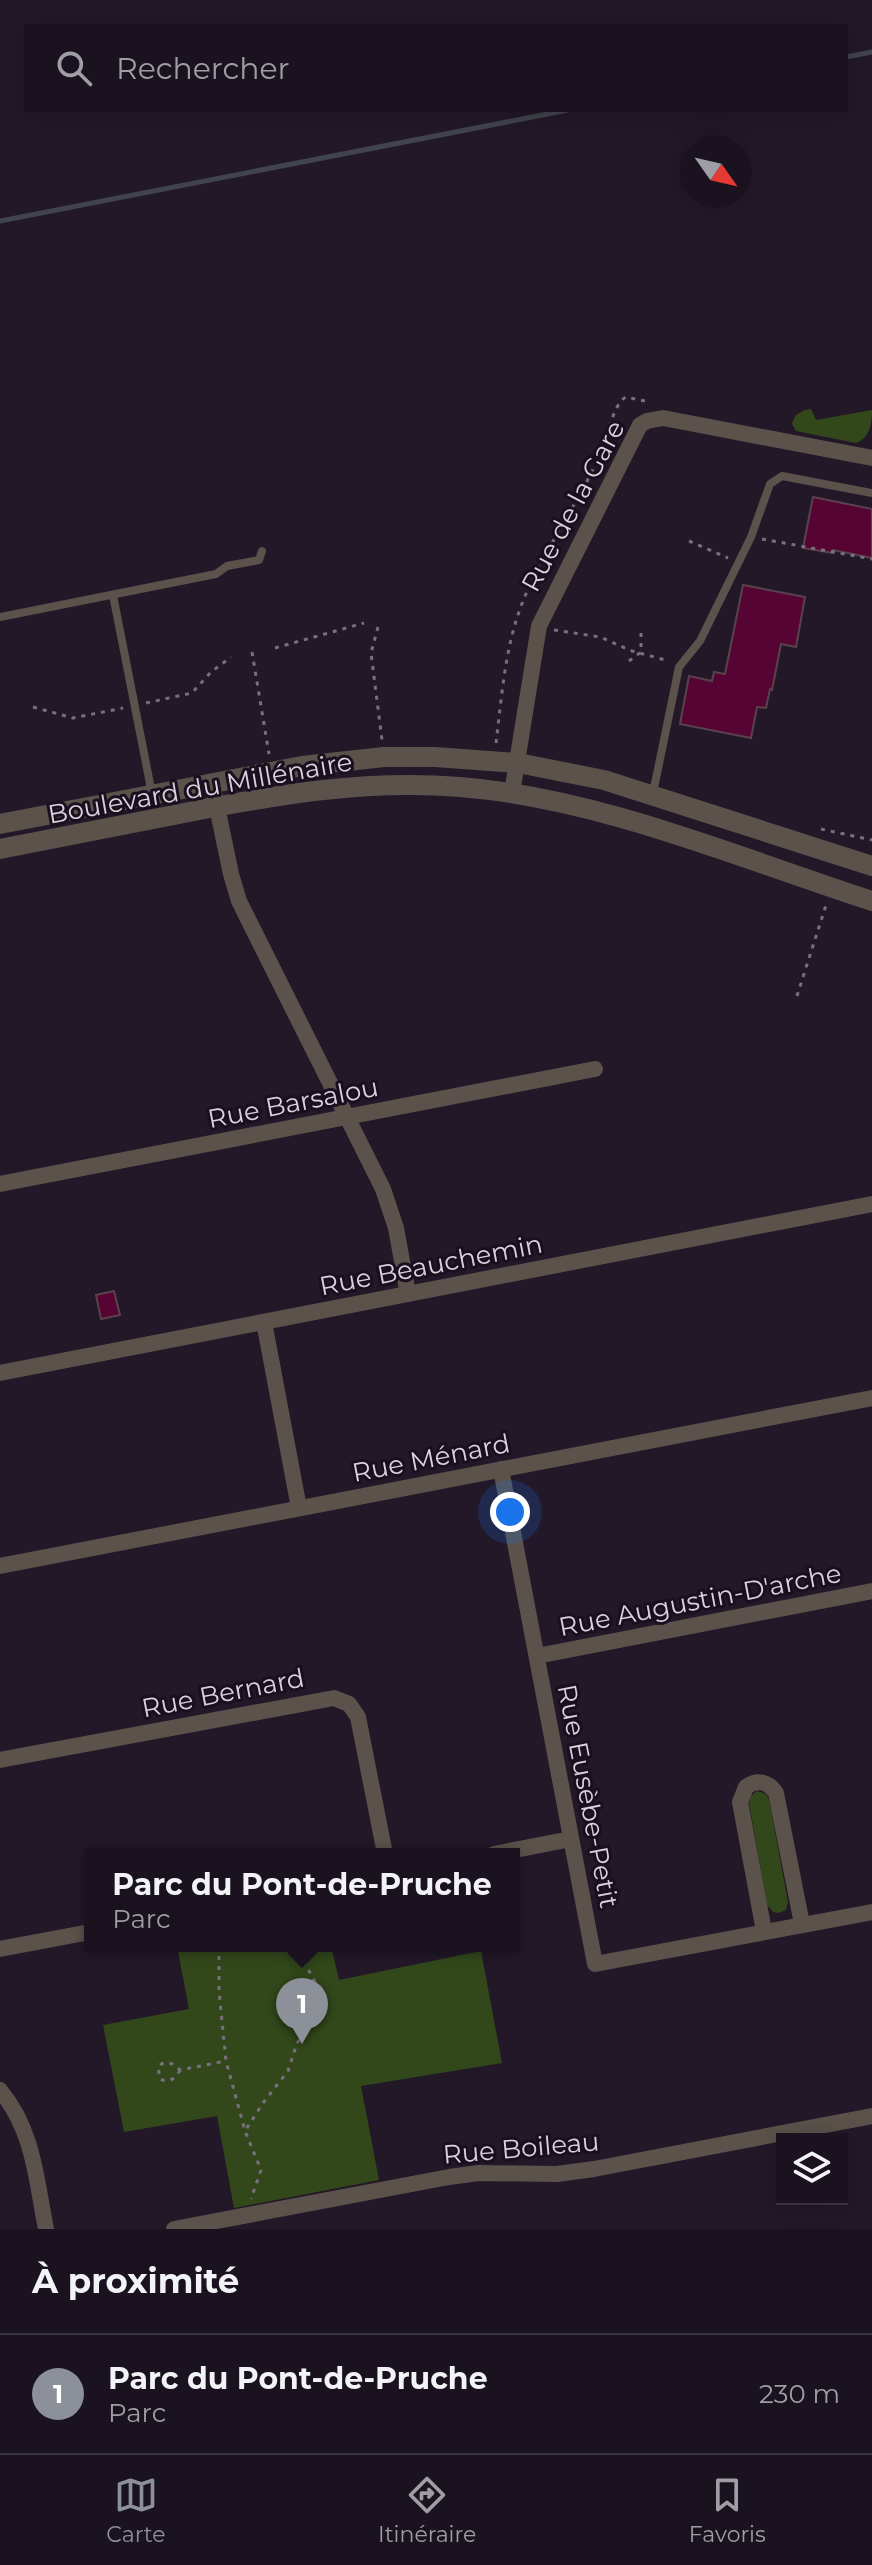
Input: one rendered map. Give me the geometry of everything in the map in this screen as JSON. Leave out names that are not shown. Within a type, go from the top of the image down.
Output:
[{"type":"street","name":"Rue de la Gare","points":[[512,793],[539,626],[635,432],[647,421],[663,418],[872,458]]},
{"type":"street","name":"Boulevard du Millénaire","points":[[0,824],[317,764],[384,757],[435,757],[518,763],[577,773],[652,794],[872,866]]},
{"type":"street","points":[[212,783],[239,901],[387,1199],[396,1228],[408,1294]]},
{"type":"street","name":"Boulevard du Millénaire","points":[[0,849],[297,792],[366,786],[447,786],[512,793],[621,819],[872,901]]},
{"type":"street","name":"Rue Barsalou","points":[[0,1184],[595,1069]]},
{"type":"street","name":"Rue Beauchemin","points":[[0,1373],[872,1204]]},
{"type":"street","points":[[264,1322],[299,1508]]},
{"type":"street","name":"Rue Ménard","points":[[0,1566],[872,1398]]},
{"type":"street","name":"Rue Eusèbe-Petit","points":[[501,1469],[595,1964],[872,1912]]},
{"type":"street","name":"Rue Augustin-D'arche","points":[[537,1656],[872,1591]]},
{"type":"street","name":"Rue Bernard","points":[[0,1760],[334,1698],[349,1704],[358,1717],[384,1848]]},
{"type":"street","points":[[764,1931],[740,1802],[743,1790],[756,1782],[768,1784],[776,1793],[802,1924]]},
{"type":"street","points":[[520,1849],[571,1839]]},
{"type":"street","points":[[0,1949],[84,1933]]},
{"type":"street","points":[[0,2090],[14,2109],[28,2138],[46,2229]]},
{"type":"street","name":"Rue Boileau","points":[[174,2229],[238,2221],[449,2177],[479,2173],[557,2174],[594,2169],[872,2116]]},
{"type":"lane","points":[[652,794],[679,667],[700,641],[751,537],[770,484],[782,476],[872,493]]},
{"type":"lane","points":[[0,617],[216,574],[227,566],[259,560],[262,551]]},
{"type":"lane","points":[[113,595],[153,795]]},
{"type":"path","name":"Rue de la Gare","points":[[496,743],[509,650],[519,611],[589,478],[606,440],[617,404],[623,398],[630,397]]},
{"type":"path","points":[[751,537],[872,559]]},
{"type":"path","points":[[689,541],[739,562]]},
{"type":"path","points":[[275,648],[364,623]]},
{"type":"path","points":[[539,626],[600,637],[665,659],[679,667]]},
{"type":"path","points":[[378,627],[371,653],[382,740]]},
{"type":"path","points":[[641,631],[641,652]]},
{"type":"path","points":[[252,652],[269,754]]},
{"type":"path","points":[[629,661],[641,652]]},
{"type":"path","points":[[797,996],[831,888]]},
{"type":"path","points":[[219,1952],[219,1991],[226,2061],[245,2131],[261,2170],[238,2221]]},
{"type":"path","points":[[245,2131],[288,2071],[297,2043],[317,2019],[322,2005],[317,1986],[306,1965],[287,1952]]},
{"type":"path","points":[[180,2070],[164,2061],[156,2075],[164,2081],[175,2078],[182,2081]]},
{"type":"path","points":[[175,2078],[180,2070],[226,2061]]},
{"type":"green space","points":[[811,409],[816,420],[872,410],[869,430],[856,443],[796,431],[792,424],[795,418]]},
{"type":"green space","points":[[757,1791],[766,1794],[769,1800],[788,1902],[786,1910],[779,1913],[773,1912],[767,1905],[749,1803],[750,1797]]},
{"type":"green space","points":[[178,1952],[332,1952],[339,1980],[481,1952],[502,2063],[361,2086],[379,2180],[234,2208],[217,2116],[124,2132],[103,2025],[189,2009]]},
{"type":"building","points":[[813,497],[872,509],[872,558],[803,548]]},
{"type":"building","points":[[743,585],[805,597],[796,647],[781,644],[772,690],[766,708],[757,707],[751,738],[680,724],[689,676],[712,681],[714,672],[725,674]]},
{"type":"building","points":[[114,1291],[120,1315],[101,1319],[96,1295]]},
{"type":"waterway","points":[[848,57],[872,52]]},
{"type":"waterway","points":[[0,221],[558,112]]},
{"type":"place","name":"Parc du Pont-de-Pruche","points":[[302,2044]]}]
